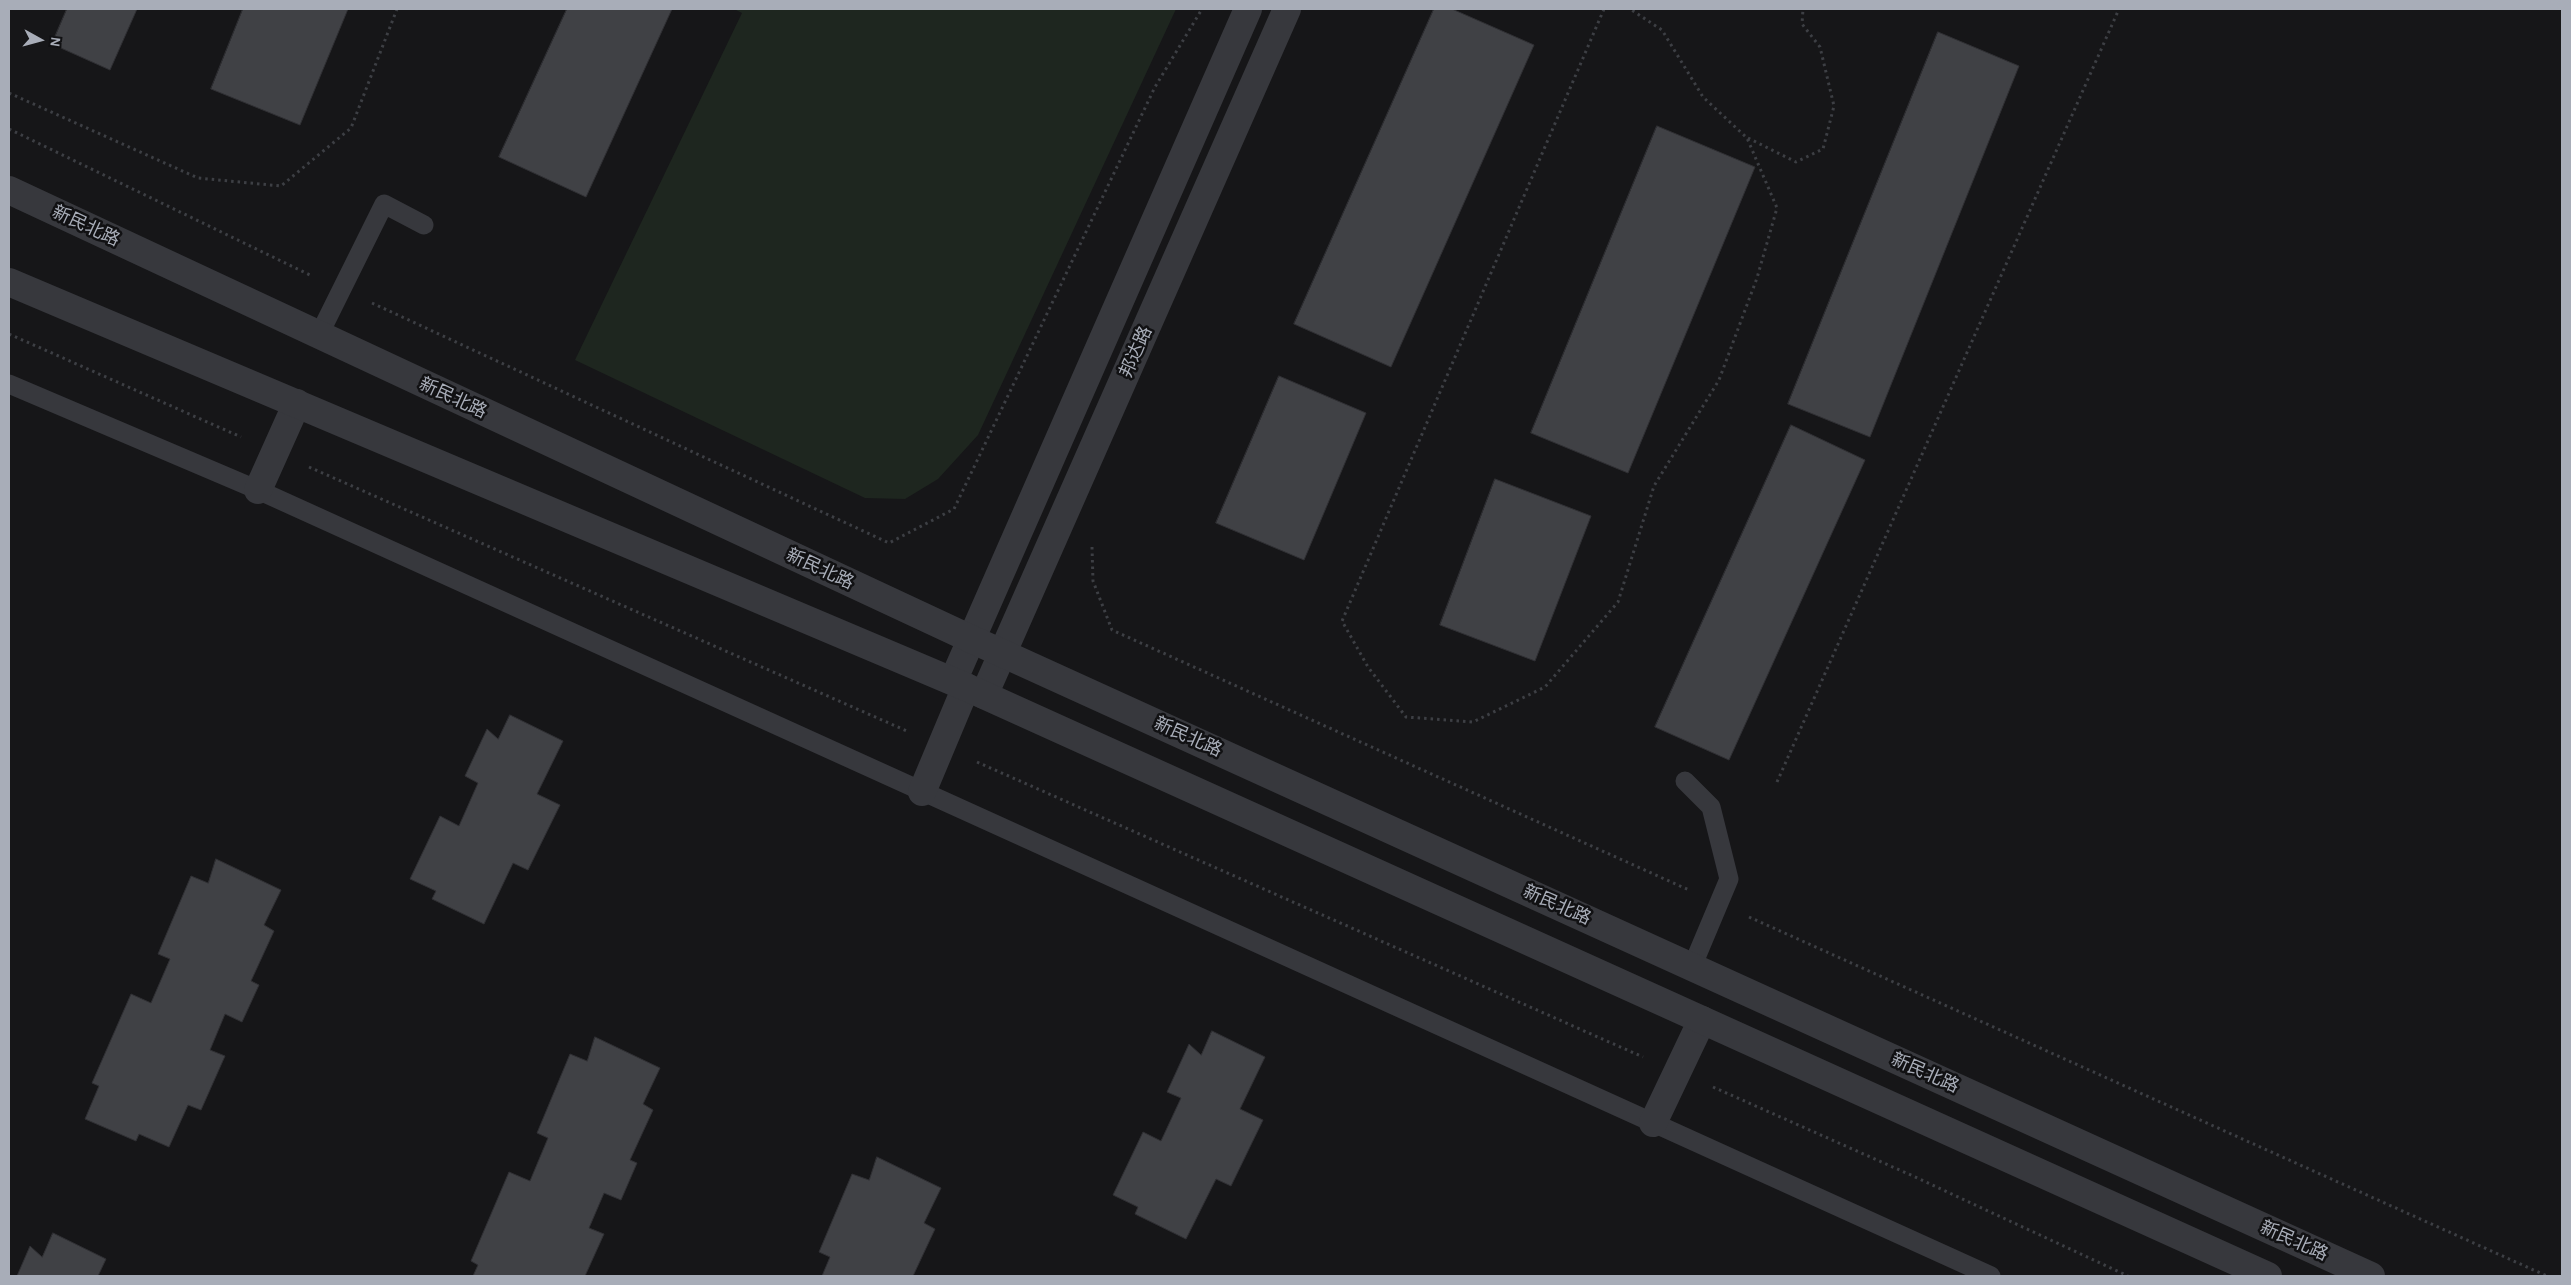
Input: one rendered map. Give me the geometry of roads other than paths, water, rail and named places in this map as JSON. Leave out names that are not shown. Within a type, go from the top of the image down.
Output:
[{"type":"street","name":"邦达路","points":[[968,688],[971,639],[1248,9]]},
{"type":"street","name":"邦达路","points":[[968,688],[1003,653],[1287,9]]},
{"type":"street","name":"新民北路","points":[[9,190],[971,639],[2372,1276]]},
{"type":"street","points":[[9,282],[968,688],[2268,1276]]},
{"type":"street","points":[[258,490],[296,403]]},
{"type":"street","points":[[922,792],[968,688]]},
{"type":"street","points":[[1653,1123],[1702,1020]]},
{"type":"lane","points":[[319,335],[384,204],[424,225]]},
{"type":"lane","points":[[9,384],[258,490],[1991,1276]]},
{"type":"lane","points":[[1686,781],[1711,807],[1729,879],[1692,967]]}]
